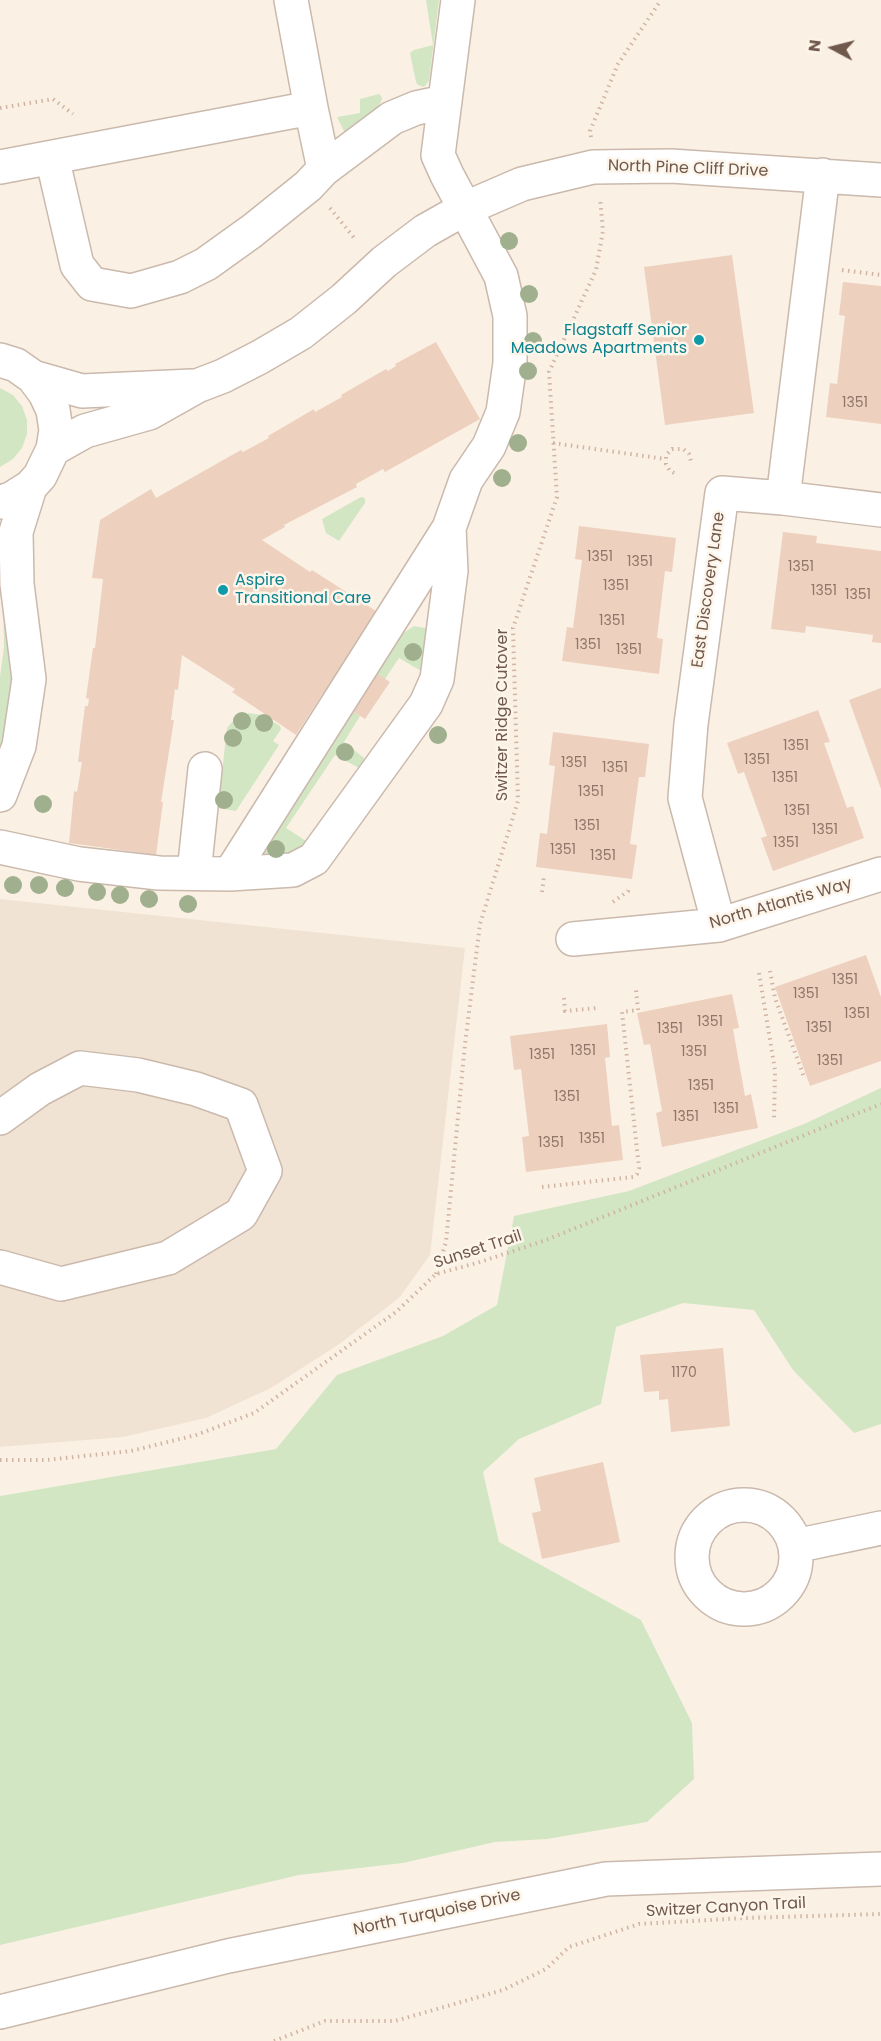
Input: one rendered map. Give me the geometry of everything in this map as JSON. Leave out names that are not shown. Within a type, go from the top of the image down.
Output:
[{"type":"street","points":[[291,0],[311,108],[318,176]]},
{"type":"street","points":[[230,874],[449,528],[466,480],[489,446],[503,411],[510,363],[510,316],[501,276],[464,209],[438,155],[458,0]]},
{"type":"street","points":[[52,157],[77,265],[92,284],[131,291],[180,277],[206,264],[252,231],[392,118],[416,108],[445,102]]},
{"type":"street","points":[[0,167],[311,108]]},
{"type":"street","name":"North Pine Cliff Drive","points":[[53,449],[85,431],[149,413],[197,386],[233,372],[301,333],[417,237],[464,209],[522,184],[593,167],[671,166],[823,174],[881,180]]},
{"type":"street","points":[[823,174],[783,498],[881,510]]},
{"type":"street","points":[[0,335],[16,368],[45,393],[53,410],[56,430],[53,449],[40,476],[30,487],[11,499],[0,502]]},
{"type":"street","name":"North Pine Cliff Drive","points":[[16,368],[82,391],[197,386]]},
{"type":"street","points":[[0,795],[19,746],[29,679],[17,584],[16,532],[30,487]]},
{"type":"street","name":"East Discovery Lane","points":[[719,925],[685,798],[691,724],[722,493],[783,498]]},
{"type":"street","points":[[0,847],[79,864],[159,873],[230,874],[293,870],[314,859],[426,704],[436,679],[451,571],[449,528]]},
{"type":"street","points":[[194,873],[205,769]]},
{"type":"street","name":"North Atlantis Way","points":[[573,939],[719,925],[881,874]]},
{"type":"street","points":[[0,1118],[40,1089],[80,1068],[138,1075],[196,1089],[242,1105],[265,1171],[241,1214],[168,1258],[60,1284],[0,1267]]},
{"type":"street","points":[[795,1546],[881,1528]]},
{"type":"street","name":"North Turquoise Drive","points":[[0,2012],[228,1956],[606,1879],[881,1869]]},
{"type":"path","points":[[590,131],[618,64],[661,0]]},
{"type":"path","points":[[0,108],[53,99],[73,114]]},
{"type":"path","points":[[318,176],[354,239]]},
{"type":"path","name":"Switzer Ridge Cutover","points":[[436,1274],[446,1242],[465,1044],[480,924],[518,801],[513,628],[557,497],[549,372],[597,270],[603,231],[600,201]]},
{"type":"path","points":[[837,270],[881,275]]},
{"type":"path","points":[[553,443],[665,459]]},
{"type":"path","points":[[674,473],[667,468],[665,459],[672,449],[680,448],[686,451],[691,461]]},
{"type":"path","points":[[542,892],[544,876]]},
{"type":"path","points":[[770,971],[775,998],[804,1077]]},
{"type":"path","points":[[759,974],[775,1070],[774,1120]]},
{"type":"path","points":[[542,1187],[633,1177],[637,1174],[639,1168],[622,1012],[638,1010],[636,990]]},
{"type":"path","points":[[564,998],[565,1011],[597,1008]]},
{"type":"path","name":"Sunset Trail","points":[[0,1460],[46,1460],[131,1451],[196,1435],[254,1413],[396,1312],[436,1274],[546,1240],[881,1104]]},
{"type":"path","name":"Switzer Canyon Trail","points":[[274,2041],[325,2021],[395,2021],[503,1990],[546,1969],[569,1947],[639,1924],[881,1914]]},
{"type":"shaded area","points":[[0,899],[465,948],[430,1255],[399,1298],[338,1345],[271,1388],[206,1418],[123,1437],[0,1447]]},
{"type":"green space","points":[[426,0],[439,0],[429,81],[424,87],[416,82],[410,53],[433,45]]},
{"type":"green space","points":[[379,94],[382,99],[378,108],[345,133],[337,117],[360,113],[360,99]]},
{"type":"green space","points":[[0,388],[13,395],[22,406],[27,420],[27,434],[22,448],[13,459],[0,467]]},
{"type":"green space","points":[[361,497],[365,498],[365,503],[339,541],[326,533],[322,519]]},
{"type":"green space","points":[[3,592],[20,648],[0,780],[0,677],[4,647]]},
{"type":"green space","points":[[414,626],[425,628],[429,633],[423,669],[421,671],[399,658],[385,679],[377,674],[402,634]]},
{"type":"green space","points":[[352,711],[360,716],[344,742],[364,758],[364,764],[359,768],[335,755],[286,828],[306,841],[308,845],[299,854],[267,856],[263,846]]},
{"type":"green space","points":[[249,713],[262,715],[280,726],[281,729],[273,741],[279,745],[236,811],[218,808],[227,728],[232,722]]},
{"type":"green space","points":[[881,1088],[881,1424],[854,1433],[793,1370],[754,1310],[683,1303],[616,1327],[601,1404],[519,1439],[483,1472],[499,1542],[641,1620],[692,1723],[694,1779],[647,1822],[547,1839],[495,1842],[403,1863],[299,1875],[0,1945],[0,1496],[276,1449],[337,1375],[443,1336],[497,1305],[514,1216],[629,1191],[804,1124]]},
{"type":"building","name":"Flagstaff Senior Meadows Apartments","points":[[732,255],[754,413],[665,425],[644,267]]},
{"type":"building","points":[[843,282],[881,286],[881,424],[826,417],[830,383],[837,384],[845,316],[839,315]]},
{"type":"building","name":"Aspire Transitional Care","points":[[436,342],[480,419],[385,472],[383,469],[356,484],[357,487],[284,525],[285,527],[262,540],[376,611],[348,655],[390,682],[365,719],[323,693],[296,735],[232,692],[235,689],[182,655],[178,690],[175,689],[171,720],[174,720],[161,802],[163,802],[156,855],[69,843],[74,791],[77,792],[82,762],[78,762],[85,706],[88,706],[89,699],[86,698],[93,648],[95,648],[103,579],[92,578],[100,520],[151,489],[156,498],[241,450],[243,452],[314,409],[315,412]]},
{"type":"building","points":[[579,526],[676,538],[672,572],[665,571],[657,638],[663,639],[659,674],[562,661],[567,627],[573,628],[582,560],[575,559]]},
{"type":"building","points":[[783,532],[817,536],[816,543],[881,551],[881,643],[872,642],[873,635],[806,626],[805,633],[771,629]]},
{"type":"building","points":[[881,688],[881,789],[849,700]]},
{"type":"building","points":[[818,710],[830,742],[824,743],[847,808],[853,806],[864,838],[773,871],[761,838],[767,836],[744,772],[738,774],[727,743]]},
{"type":"building","points":[[553,732],[649,744],[645,777],[639,777],[630,844],[637,845],[632,879],[536,867],[540,833],[547,834],[555,766],[549,765]]},
{"type":"building","points":[[866,955],[881,997],[881,1061],[810,1086],[775,987]]},
{"type":"building","points":[[732,994],[739,1028],[733,1029],[745,1096],[751,1094],[758,1128],[662,1147],[656,1113],[662,1111],[650,1044],[644,1045],[637,1013]]},
{"type":"building","points":[[607,1024],[610,1057],[605,1058],[612,1126],[619,1125],[623,1160],[526,1172],[522,1137],[529,1136],[521,1069],[514,1070],[510,1036]]},
{"type":"building","points":[[723,1348],[730,1426],[671,1432],[668,1399],[659,1400],[659,1391],[644,1392],[640,1355]]},
{"type":"building","points":[[603,1462],[620,1542],[542,1559],[532,1513],[541,1511],[534,1478]]},
{"type":"place","name":"Flagstaff Senior Meadows Apartments","points":[[699,340]]},
{"type":"place","name":"Aspire Transitional Care","points":[[223,590]]}]
